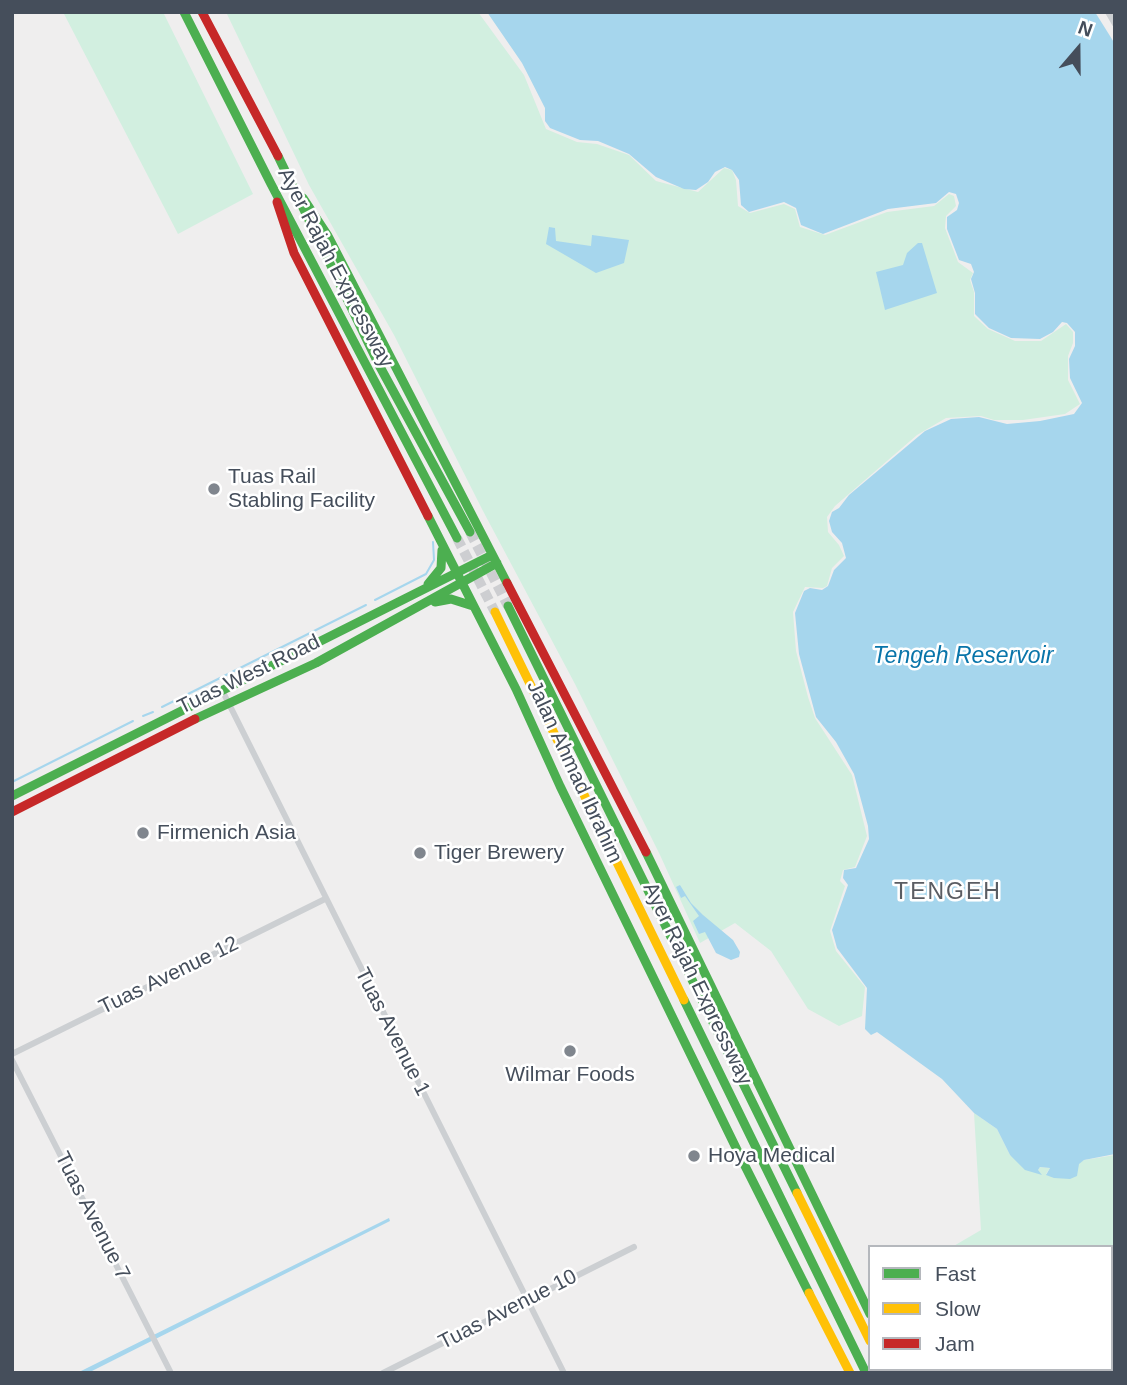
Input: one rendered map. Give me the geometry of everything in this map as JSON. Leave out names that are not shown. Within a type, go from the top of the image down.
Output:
[{"type":"main road","name":"Ayer Rajah Expressway","points":[[184,12],[457,538]]},
{"type":"main road","name":"Ayer Rajah Expressway","points":[[202,12],[299,195],[379,365],[470,532]]},
{"type":"main road","points":[[208,12],[236,78]]},
{"type":"main road","name":"Jalan Ahmad Ibrahim","points":[[271,184],[294,253],[473,606],[745,1166],[850,1373]]},
{"type":"main road","name":"Jalan Ahmad Ibrahim","points":[[299,195],[307,202],[328,236],[666,892],[868,1310]]},
{"type":"main road","points":[[416,594],[439,573],[443,556],[440,542]]},
{"type":"main road","name":"Tuas West Road","points":[[12,811],[229,703],[316,663],[423,605],[459,579],[495,559]]},
{"type":"main road","name":"Tuas West Road","points":[[12,796],[416,594],[459,579]]},
{"type":"main road","points":[[423,605],[446,599],[473,606]]},
{"type":"main road","name":"Ayer Rajah Expressway","points":[[508,606],[868,1337]]},
{"type":"main road","name":"Ayer Rajah Expressway","points":[[495,612],[866,1373]]},
{"type":"street","points":[[1108,12],[1115,24]]},
{"type":"street","name":"Tuas Avenue 1","points":[[222,690],[564,1373]]},
{"type":"street","name":"Tuas Avenue 12","points":[[12,1054],[325,899]]},
{"type":"street","name":"Tuas Avenue 7","points":[[12,1060],[171,1373]]},
{"type":"street","name":"Tuas Avenue 10","points":[[383,1373],[634,1247]]},
{"type":"green space","points":[[63,12],[163,12],[253,194],[178,234]]},
{"type":"green space","points":[[226,12],[478,12],[524,75],[546,129],[577,142],[597,144],[629,155],[656,181],[698,192],[724,168],[732,170],[736,180],[738,206],[750,213],[784,204],[795,209],[800,227],[825,235],[887,212],[934,206],[949,194],[954,196],[956,206],[946,216],[945,228],[958,262],[973,273],[970,280],[974,292],[974,316],[988,329],[1015,341],[1041,341],[1066,324],[1073,332],[1073,343],[1068,356],[1068,380],[1080,404],[1065,414],[1023,420],[994,420],[981,416],[946,418],[917,435],[835,506],[827,517],[828,532],[844,556],[832,568],[827,586],[805,587],[793,612],[796,651],[808,697],[815,718],[852,775],[867,836],[855,867],[843,870],[840,881],[845,886],[830,931],[836,951],[865,987],[862,1016],[839,1026],[808,1009],[771,951],[735,923],[700,943],[660,855],[575,684],[394,335],[309,185]]},
{"type":"green space","points":[[974,1113],[997,1129],[1010,1155],[1038,1170],[1040,1167],[1050,1168],[1046,1174],[1084,1160],[1115,1155],[1115,1373],[922,1373],[921,1371],[1113,1371],[1113,1245],[955,1245],[981,1230]]},
{"type":"water","name":"Tengeh Reservoir","points":[[487,12],[1095,12],[1115,44],[1115,1154],[1084,1160],[1079,1164],[1077,1176],[1070,1179],[1054,1178],[1046,1175],[1050,1168],[1040,1167],[1038,1170],[1042,1175],[1025,1170],[1010,1155],[997,1129],[974,1113],[942,1079],[877,1032],[871,1035],[865,1029],[867,988],[837,948],[832,930],[848,885],[843,878],[844,870],[856,868],[869,839],[868,826],[854,774],[836,742],[816,717],[799,654],[795,613],[804,591],[810,588],[822,590],[828,586],[834,570],[846,558],[842,543],[832,532],[829,521],[832,512],[925,431],[951,419],[979,417],[1007,424],[1074,414],[1082,403],[1070,378],[1069,359],[1075,346],[1075,332],[1067,323],[1062,322],[1053,332],[1040,339],[1011,338],[989,328],[975,314],[975,293],[971,279],[974,272],[971,264],[959,260],[947,229],[947,217],[957,210],[959,203],[956,194],[949,192],[936,203],[888,209],[823,234],[801,225],[796,208],[784,202],[749,212],[741,205],[739,180],[732,170],[725,167],[715,172],[708,182],[696,190],[684,189],[656,177],[629,154],[598,141],[580,140],[550,128],[545,121],[545,108],[522,63]]},
{"type":"water","points":[[549,227],[555,228],[556,241],[591,246],[592,235],[629,240],[624,263],[596,273],[546,244]]},
{"type":"water","points":[[918,243],[922,243],[937,293],[885,310],[876,272],[903,265],[907,253]]},
{"type":"water","points":[[680,885],[691,903],[733,940],[740,952],[739,957],[731,960],[716,953],[705,932],[699,934],[693,921],[699,916],[685,896],[681,898],[676,887]]},
{"type":"water","points":[[389,1218],[390,1221],[88,1373],[77,1373]]},
{"type":"waterway","points":[[375,600],[426,574],[434,560],[433,542]]},
{"type":"waterway","points":[[162,707],[366,605]]},
{"type":"waterway","points":[[143,716],[153,712]]},
{"type":"waterway","points":[[12,782],[133,721]]},
{"type":"tunnel","points":[[470,532],[508,606]]},
{"type":"tunnel","points":[[457,538],[495,612]]},
{"type":"traffic: fast","points":[[184,12],[457,538]]},
{"type":"traffic: fast","points":[[278,156],[379,365],[470,532]]},
{"type":"traffic: fast","points":[[303,198],[328,236],[507,583]]},
{"type":"traffic: fast","points":[[428,516],[516,689],[560,786],[809,1293]]},
{"type":"traffic: fast","points":[[428,584],[441,568],[442,550]]},
{"type":"traffic: fast","points":[[12,796],[492,555]]},
{"type":"traffic: fast","points":[[195,719],[316,663],[497,563]]},
{"type":"traffic: fast","points":[[435,602],[451,599],[473,606]]},
{"type":"traffic: fast","points":[[508,606],[797,1193]]},
{"type":"traffic: fast","points":[[646,852],[868,1310]]},
{"type":"traffic: fast","points":[[684,1000],[866,1373]]},
{"type":"traffic: slow","points":[[495,612],[684,1000]]},
{"type":"traffic: slow","points":[[797,1193],[868,1337]]},
{"type":"traffic: slow","points":[[809,1293],[850,1373]]},
{"type":"traffic: jam","points":[[202,12],[278,156]]},
{"type":"traffic: jam","points":[[277,202],[294,253],[428,516]]},
{"type":"traffic: jam","points":[[507,583],[646,852]]},
{"type":"traffic: jam","points":[[12,812],[195,719]]},
{"type":"place","name":"Tuas Rail Stabling Facility","points":[[214,489]]},
{"type":"place","name":"Firmenich Asia","points":[[143,833]]},
{"type":"place","name":"Tiger Brewery","points":[[420,853]]},
{"type":"place","name":"Wilmar Foods","points":[[570,1051]]},
{"type":"place","name":"Hoya Medical","points":[[694,1156]]},
{"type":"district","name":"TENGEH","points":[[948,893]]}]
